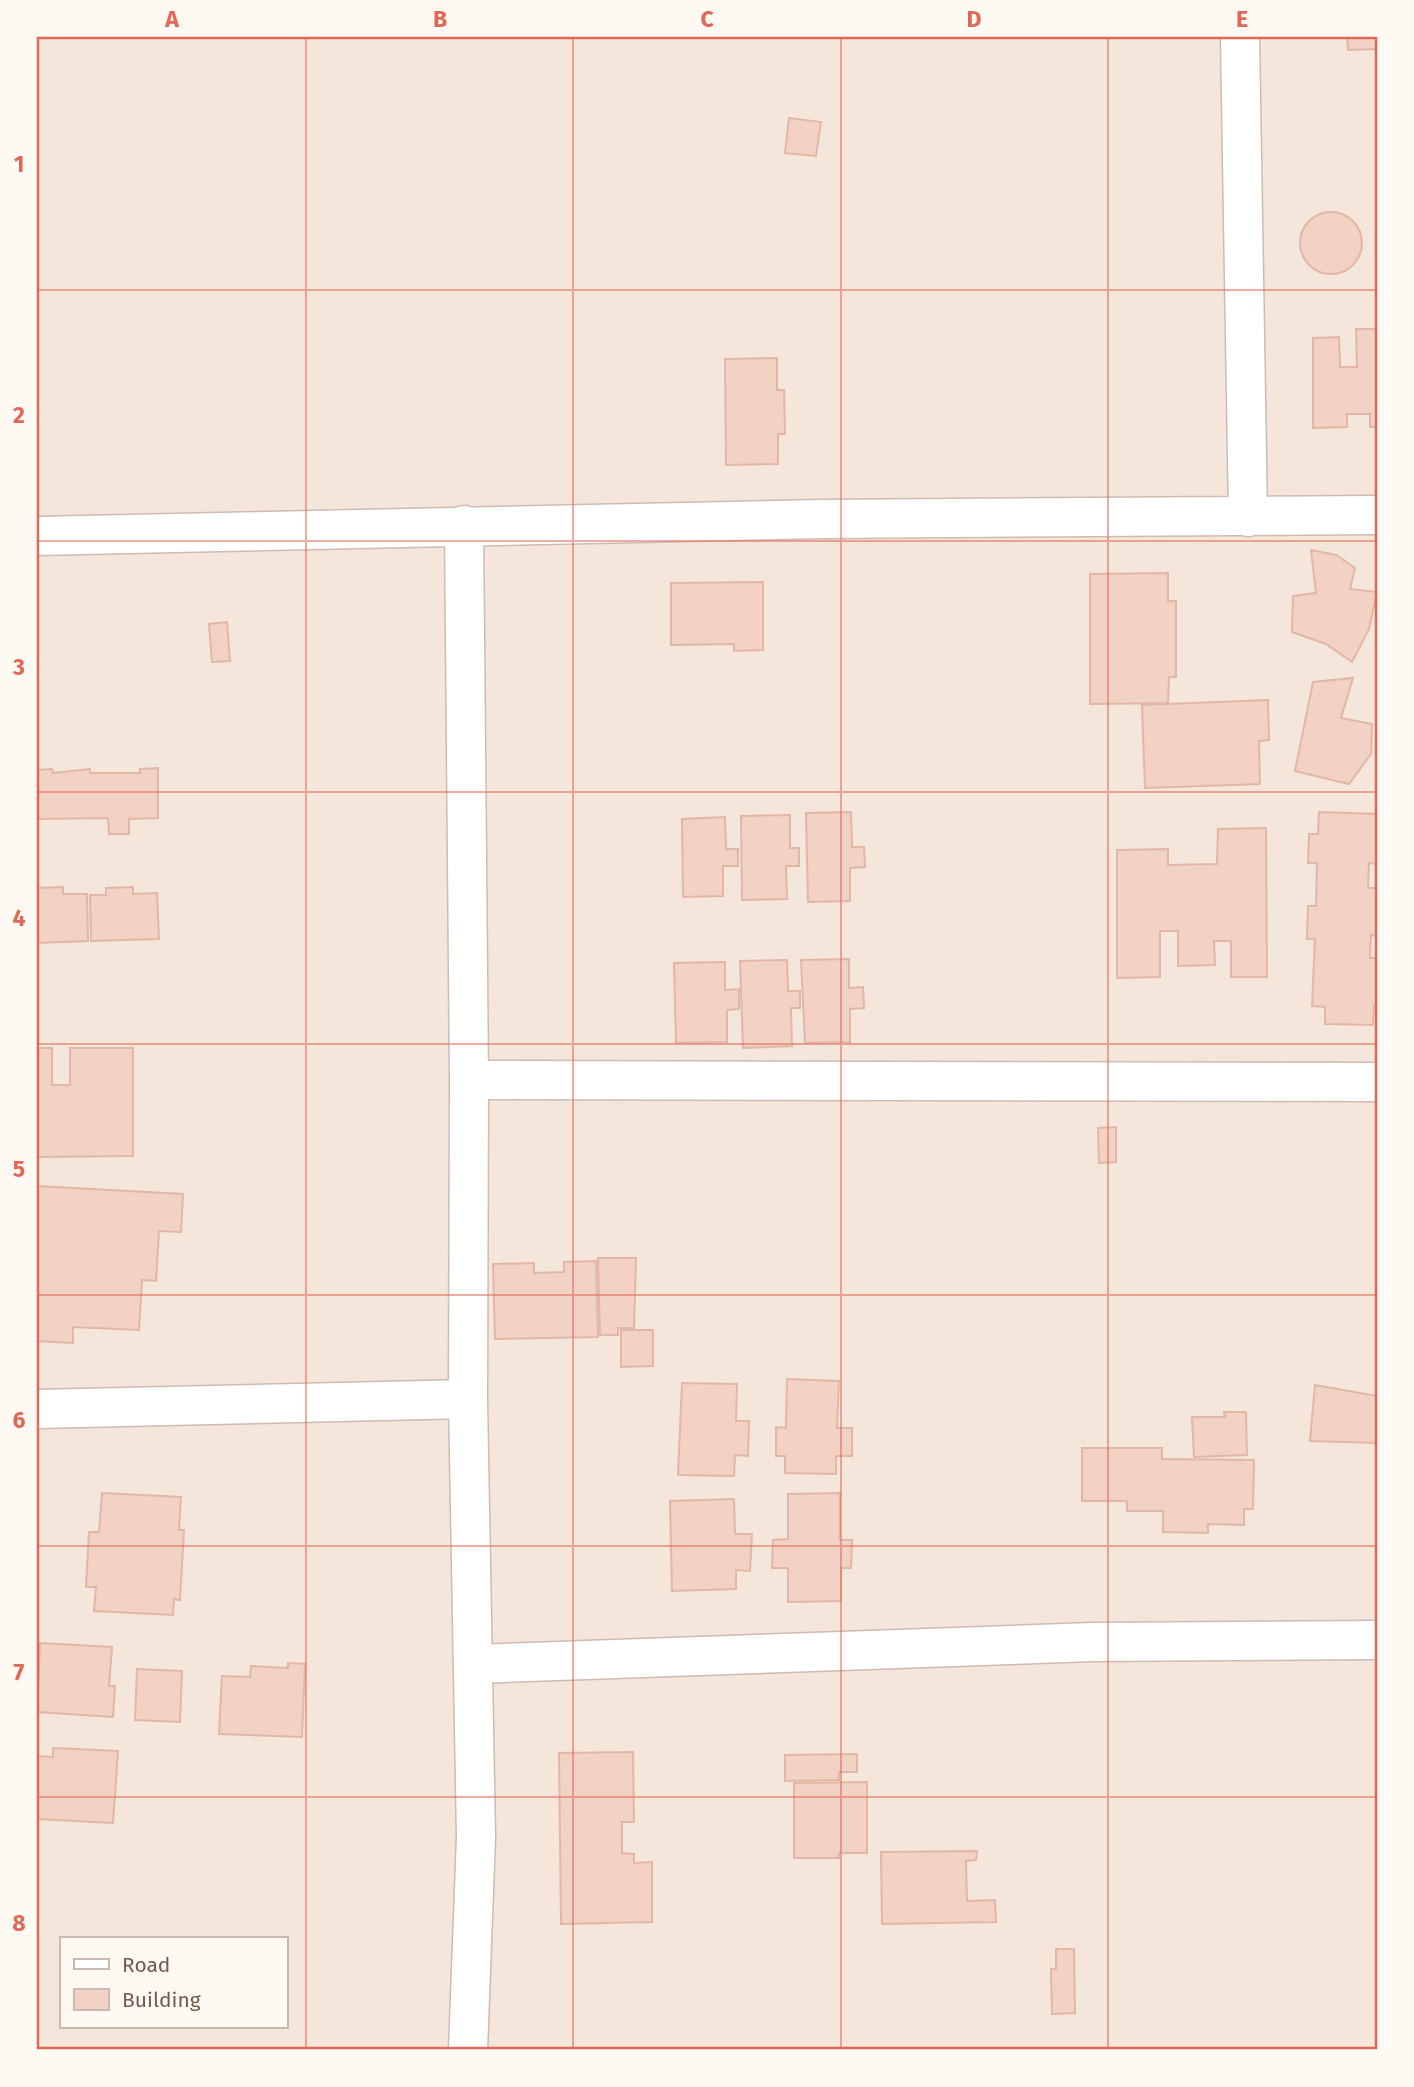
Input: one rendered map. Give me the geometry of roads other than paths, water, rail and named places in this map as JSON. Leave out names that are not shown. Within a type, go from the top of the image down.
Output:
[{"type":"street","points":[[1240,37],[1248,517]]},
{"type":"street","points":[[37,536],[464,525],[1377,515]]},
{"type":"street","points":[[464,525],[469,1080],[468,1399],[475,1664],[476,1837],[468,2050]]},
{"type":"street","points":[[469,1080],[1377,1082]]},
{"type":"street","points":[[37,1409],[468,1399]]},
{"type":"street","points":[[475,1664],[1078,1643],[1377,1640]]}]
